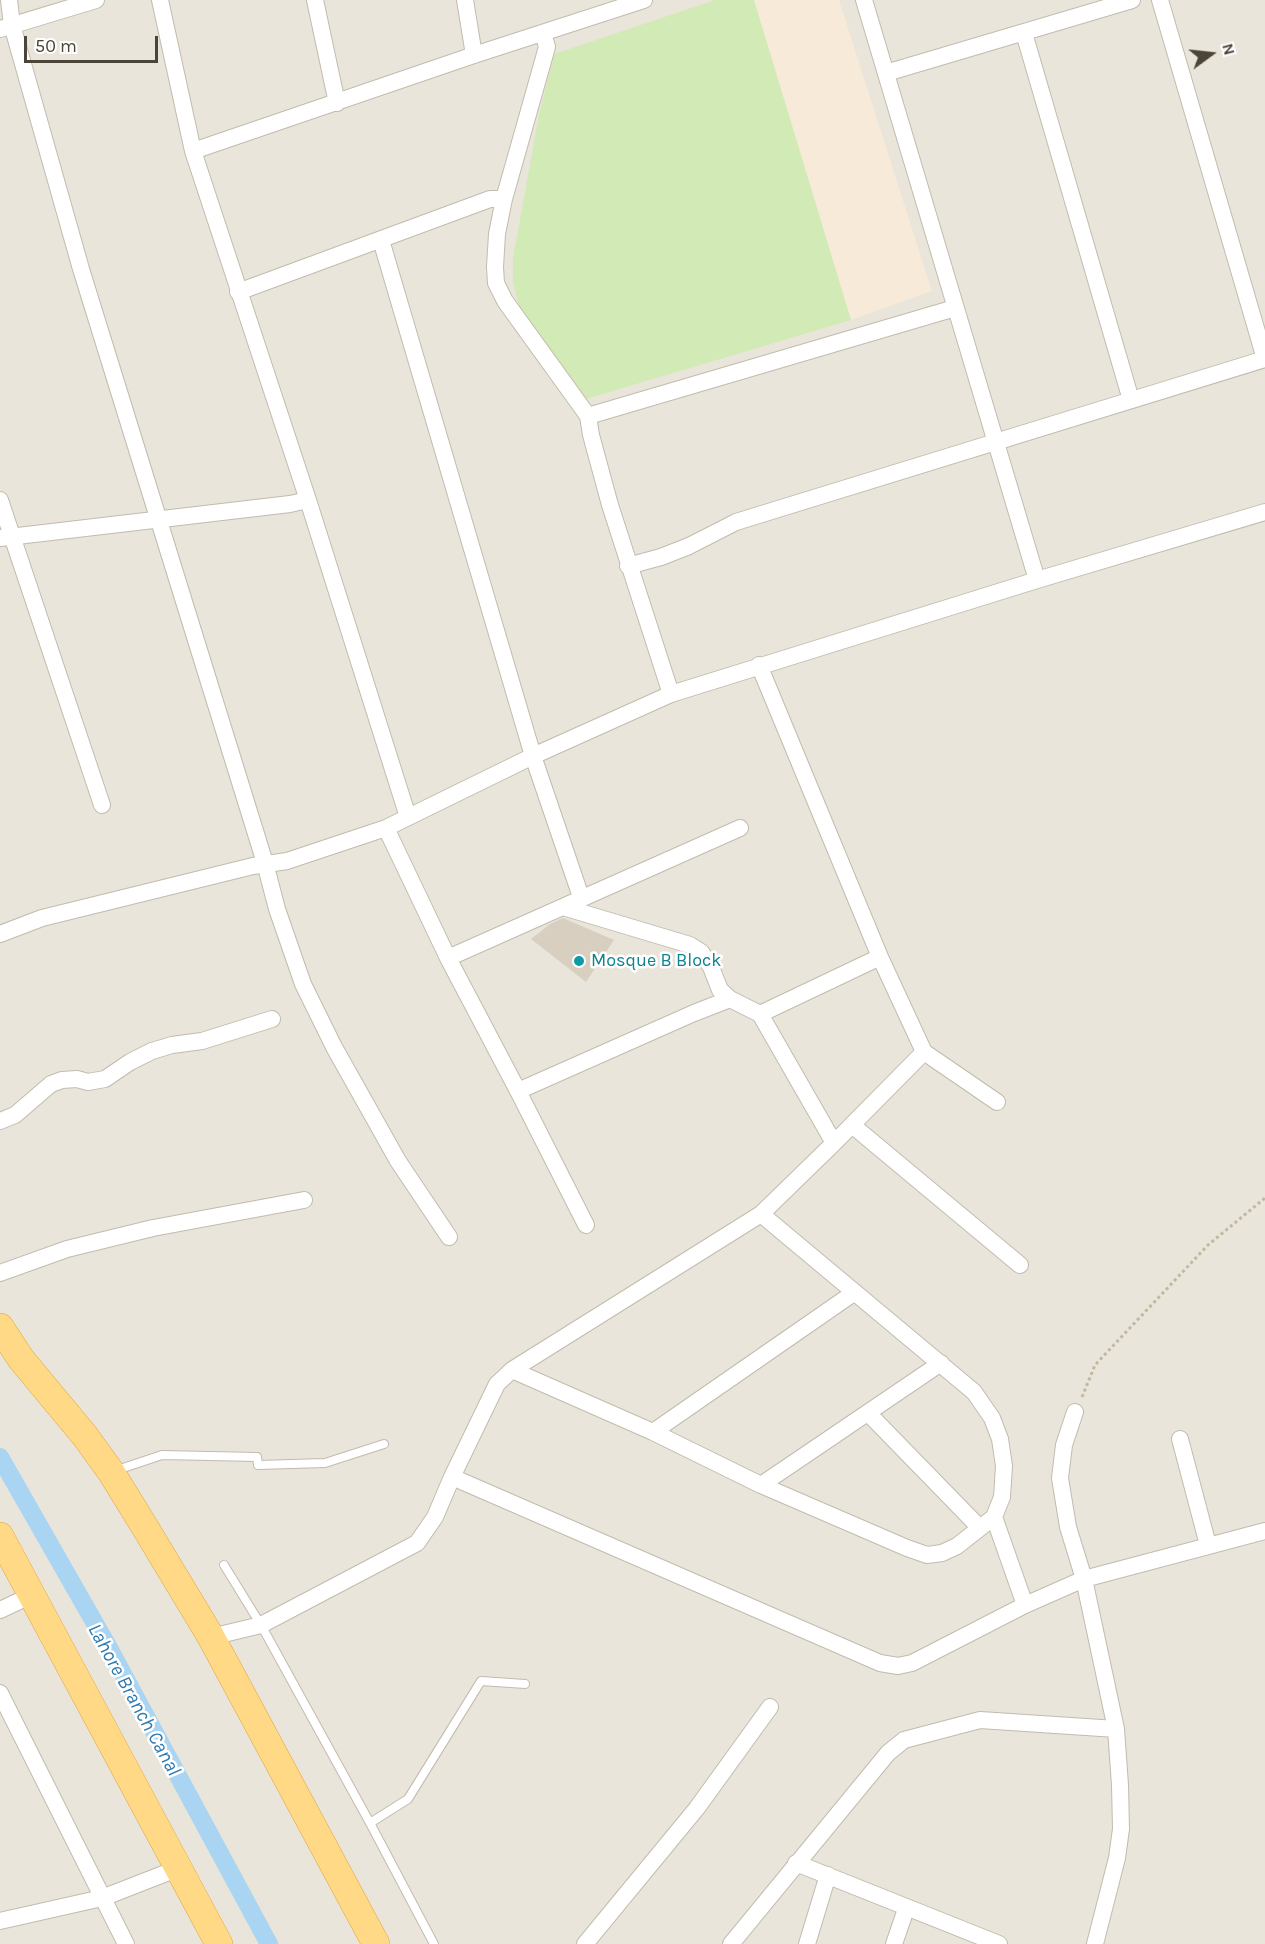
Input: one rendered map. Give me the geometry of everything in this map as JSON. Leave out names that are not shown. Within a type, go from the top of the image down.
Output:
[{"type":"highway","points":[[0,1327],[21,1359],[66,1411],[111,1472],[211,1637],[376,1944]]},
{"type":"highway","points":[[0,1536],[219,1944]]},
{"type":"street","points":[[9,0],[6,27],[265,863],[277,909],[308,995],[334,1047],[399,1161],[449,1236]]},
{"type":"street","points":[[6,27],[96,0]]},
{"type":"street","points":[[160,0],[193,151],[308,500],[408,817]]},
{"type":"street","points":[[315,0],[337,103]]},
{"type":"street","points":[[465,0],[474,55]]},
{"type":"street","points":[[193,151],[474,55],[644,0]]},
{"type":"street","points":[[864,0],[1037,580]]},
{"type":"street","points":[[886,73],[1132,0]]},
{"type":"street","points":[[628,566],[689,546],[736,522],[996,440],[1265,359],[1160,0]]},
{"type":"street","points":[[543,33],[547,47],[504,199],[497,234],[496,283],[505,301],[588,416],[591,435],[628,566],[671,694]]},
{"type":"street","points":[[1024,33],[1131,400]]},
{"type":"street","points":[[238,292],[490,199],[504,199]]},
{"type":"street","points":[[381,240],[533,756],[581,897]]},
{"type":"street","points":[[588,416],[955,308]]},
{"type":"street","points":[[0,500],[6,537],[102,805]]},
{"type":"street","points":[[6,537],[308,500]]},
{"type":"street","points":[[0,934],[42,918],[265,863],[287,861],[386,828],[533,756],[671,694],[759,665],[1265,512]]},
{"type":"street","points":[[759,665],[880,957],[924,1052],[997,1102]]},
{"type":"street","points":[[386,828],[447,958],[586,1225]]},
{"type":"street","points":[[447,958],[740,828]]},
{"type":"street","points":[[563,907],[695,947],[705,957],[720,990],[730,999],[760,1014],[834,1143]]},
{"type":"street","points":[[760,1014],[880,957]]},
{"type":"street","points":[[518,1091],[730,999]]},
{"type":"street","points":[[0,1121],[15,1115],[51,1084],[62,1080],[88,1082],[105,1078],[152,1051],[172,1044],[202,1041],[272,1019]]},
{"type":"street","points":[[211,1637],[261,1625],[417,1543],[435,1516],[497,1384],[512,1370],[761,1214],[924,1052]]},
{"type":"street","points":[[852,1125],[1020,1265]]},
{"type":"street","points":[[0,1273],[67,1249],[153,1228],[304,1200]]},
{"type":"street","points":[[512,1370],[653,1432],[761,1485],[927,1556],[942,1553],[957,1546],[994,1517],[1002,1497],[1004,1483],[1000,1440],[992,1418],[974,1392],[761,1214]]},
{"type":"street","points":[[653,1432],[855,1292]]},
{"type":"street","points":[[761,1485],[941,1363]]},
{"type":"street","points":[[1075,1412],[1064,1445],[1060,1478],[1068,1527],[1084,1579],[1116,1729],[1120,1785],[1121,1829],[1117,1858],[1095,1944]]},
{"type":"street","points":[[868,1413],[980,1528]]},
{"type":"street","points":[[1180,1439],[1208,1545]]},
{"type":"street","points":[[452,1477],[880,1664],[898,1666],[912,1663],[1025,1605],[1084,1579],[1265,1531]]},
{"type":"street","points":[[994,1517],[1025,1605]]},
{"type":"street","points":[[0,1610],[32,1595]]},
{"type":"street","points":[[0,1693],[126,1944]]},
{"type":"street","points":[[585,1944],[697,1808],[770,1707]]},
{"type":"street","points":[[730,1944],[888,1753],[904,1740],[980,1720],[1116,1729]]},
{"type":"street","points":[[796,1863],[999,1944]]},
{"type":"street","points":[[0,1921],[102,1898],[179,1868]]},
{"type":"street","points":[[807,1944],[828,1875]]},
{"type":"street","points":[[894,1944],[906,1908]]},
{"type":"lane","points":[[111,1472],[162,1455],[257,1457],[258,1465],[325,1463],[384,1444]]},
{"type":"lane","points":[[224,1565],[261,1625],[434,1944]]},
{"type":"lane","points":[[370,1823],[408,1799],[481,1681],[525,1684]]},
{"type":"path","points":[[1075,1412],[1095,1365],[1208,1245],[1265,1198]]},
{"type":"shaded area","points":[[0,0],[1265,0],[1265,1944],[0,1944]]},
{"type":"shaded area","points":[[751,0],[839,0],[932,291],[851,320]]},
{"type":"green space","points":[[715,0],[754,0],[851,320],[586,399],[519,307],[513,283],[513,258],[539,115],[554,54]]},
{"type":"building","name":"Mosque B Block","points":[[563,918],[614,940],[586,982],[531,939],[550,924]]},
{"type":"waterway","name":"Lahore Branch Canal","points":[[0,1457],[109,1648],[269,1944]]},
{"type":"place","name":"Mosque B Block","points":[[579,961]]}]
